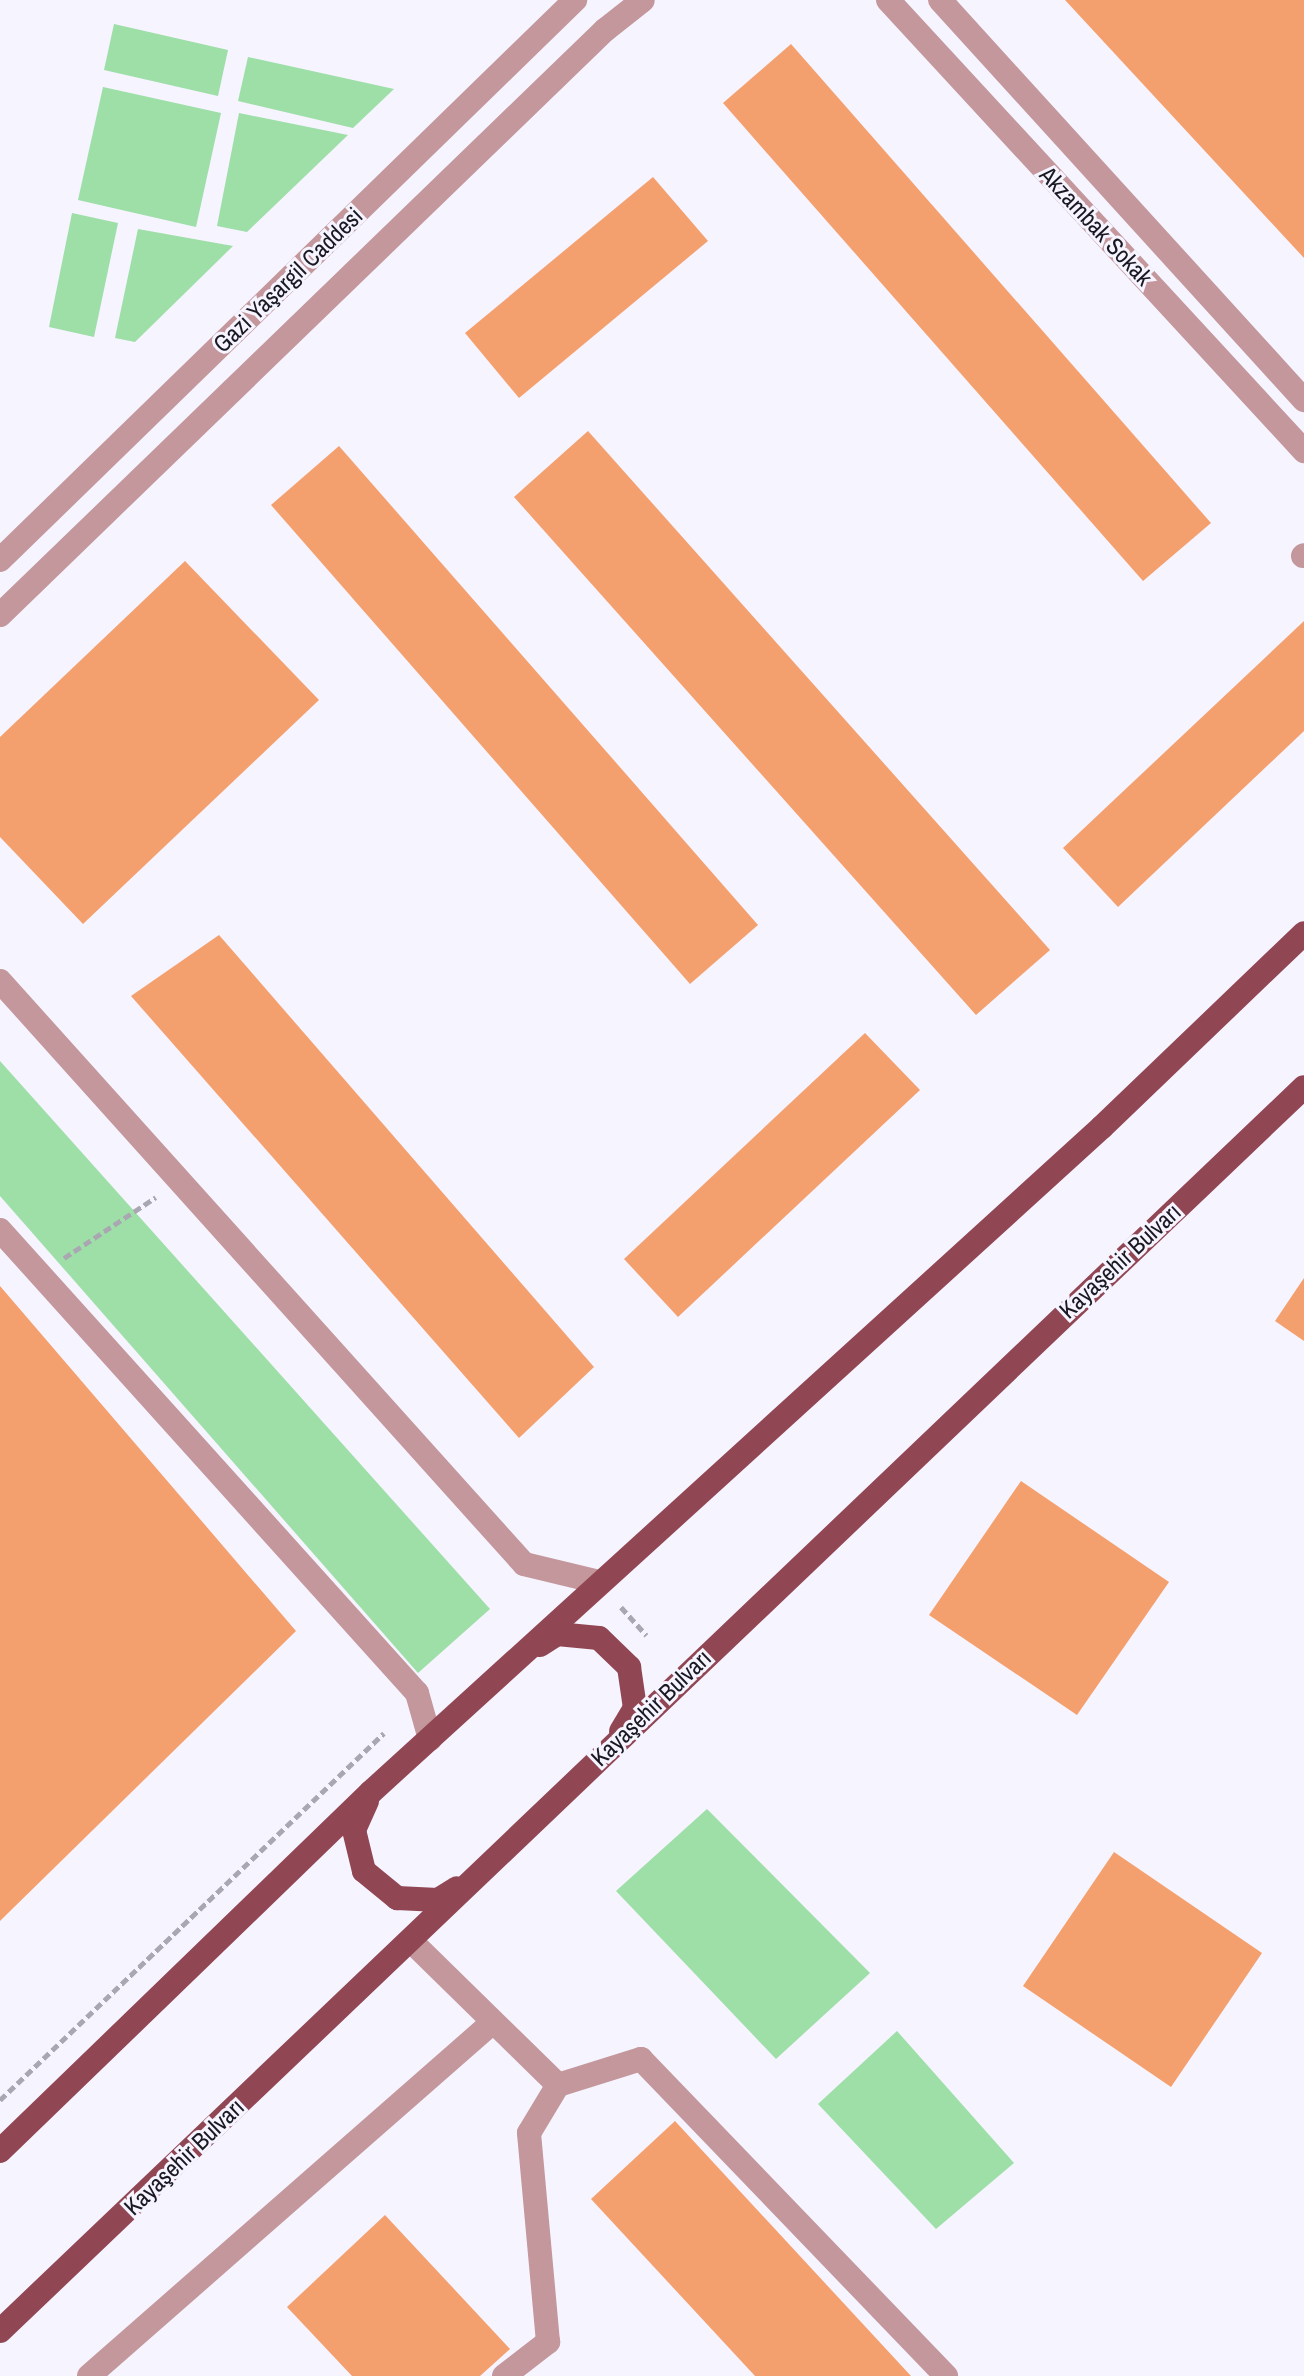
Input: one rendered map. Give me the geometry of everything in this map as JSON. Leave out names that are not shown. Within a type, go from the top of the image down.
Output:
[{"type":"main road","points":[[0,2151],[371,1792],[1102,1127],[1304,933]]},
{"type":"main road","name":"Kayaşehir Bulvarı","points":[[0,2331],[1304,1087]]},
{"type":"main road","points":[[522,1656],[557,1634],[599,1638],[629,1667],[635,1708],[614,1744]]},
{"type":"main road","points":[[371,1792],[354,1830],[364,1871],[397,1898],[438,1900],[473,1878]]},
{"type":"street","name":"Gazi Yaşargil Caddesi","points":[[0,560],[575,0]]},
{"type":"street","points":[[0,615],[605,30],[643,0]]},
{"type":"street","name":"Akzambak Sokak","points":[[888,0],[1304,451]]},
{"type":"street","name":"Akzambak Sokak","points":[[940,0],[1304,400]]},
{"type":"street","points":[[124,440],[149,471]]},
{"type":"street","points":[[0,981],[524,1564],[599,1582]]},
{"type":"street","points":[[0,1230],[417,1693],[430,1739]]},
{"type":"street","points":[[411,1941],[558,2085]]},
{"type":"street","points":[[89,2376],[493,2022]]},
{"type":"street","points":[[504,2376],[548,2342],[529,2133],[558,2085],[641,2059],[946,2376]]},
{"type":"path","points":[[40,1274],[180,1181]]},
{"type":"path","points":[[599,1582],[683,1678]]},
{"type":"green space","points":[[114,24],[228,50],[218,96],[104,70]]},
{"type":"green space","points":[[248,57],[394,89],[353,128],[238,101]]},
{"type":"green space","points":[[103,87],[221,113],[196,227],[78,200]]},
{"type":"green space","points":[[239,113],[348,135],[247,232],[217,226]]},
{"type":"green space","points":[[72,213],[118,223],[94,337],[49,327]]},
{"type":"green space","points":[[138,229],[233,246],[135,342],[115,338]]},
{"type":"green space","points":[[0,1061],[490,1609],[418,1673],[0,1196]]},
{"type":"green space","points":[[707,1809],[870,1973],[776,2059],[616,1891]]},
{"type":"green space","points":[[897,2031],[1014,2163],[936,2229],[818,2104]]},
{"type":"building","points":[[1065,0],[1304,0],[1304,258]]},
{"type":"building","points":[[791,44],[1211,523],[1143,581],[723,103]]},
{"type":"building","points":[[653,177],[708,241],[519,398],[465,333]]},
{"type":"building","points":[[588,431],[1050,950],[976,1015],[514,497]]},
{"type":"building","points":[[339,446],[758,925],[690,984],[271,505]]},
{"type":"building","points":[[185,561],[319,700],[83,924],[0,837],[0,737]]},
{"type":"building","points":[[1304,621],[1304,731],[1118,907],[1063,848]]},
{"type":"building","points":[[219,935],[594,1367],[519,1438],[131,996]]},
{"type":"building","points":[[865,1033],[920,1090],[678,1317],[624,1259]]},
{"type":"building","points":[[1304,1278],[1304,1341],[1275,1321]]},
{"type":"building","points":[[0,1286],[296,1631],[0,1921]]},
{"type":"building","points":[[1021,1481],[1169,1582],[1077,1715],[929,1615]]},
{"type":"building","points":[[1114,1852],[1262,1953],[1171,2087],[1023,1986]]},
{"type":"building","points":[[675,2121],[911,2376],[755,2376],[591,2199]]},
{"type":"building","points":[[385,2215],[510,2349],[480,2376],[352,2376],[287,2307]]}]
